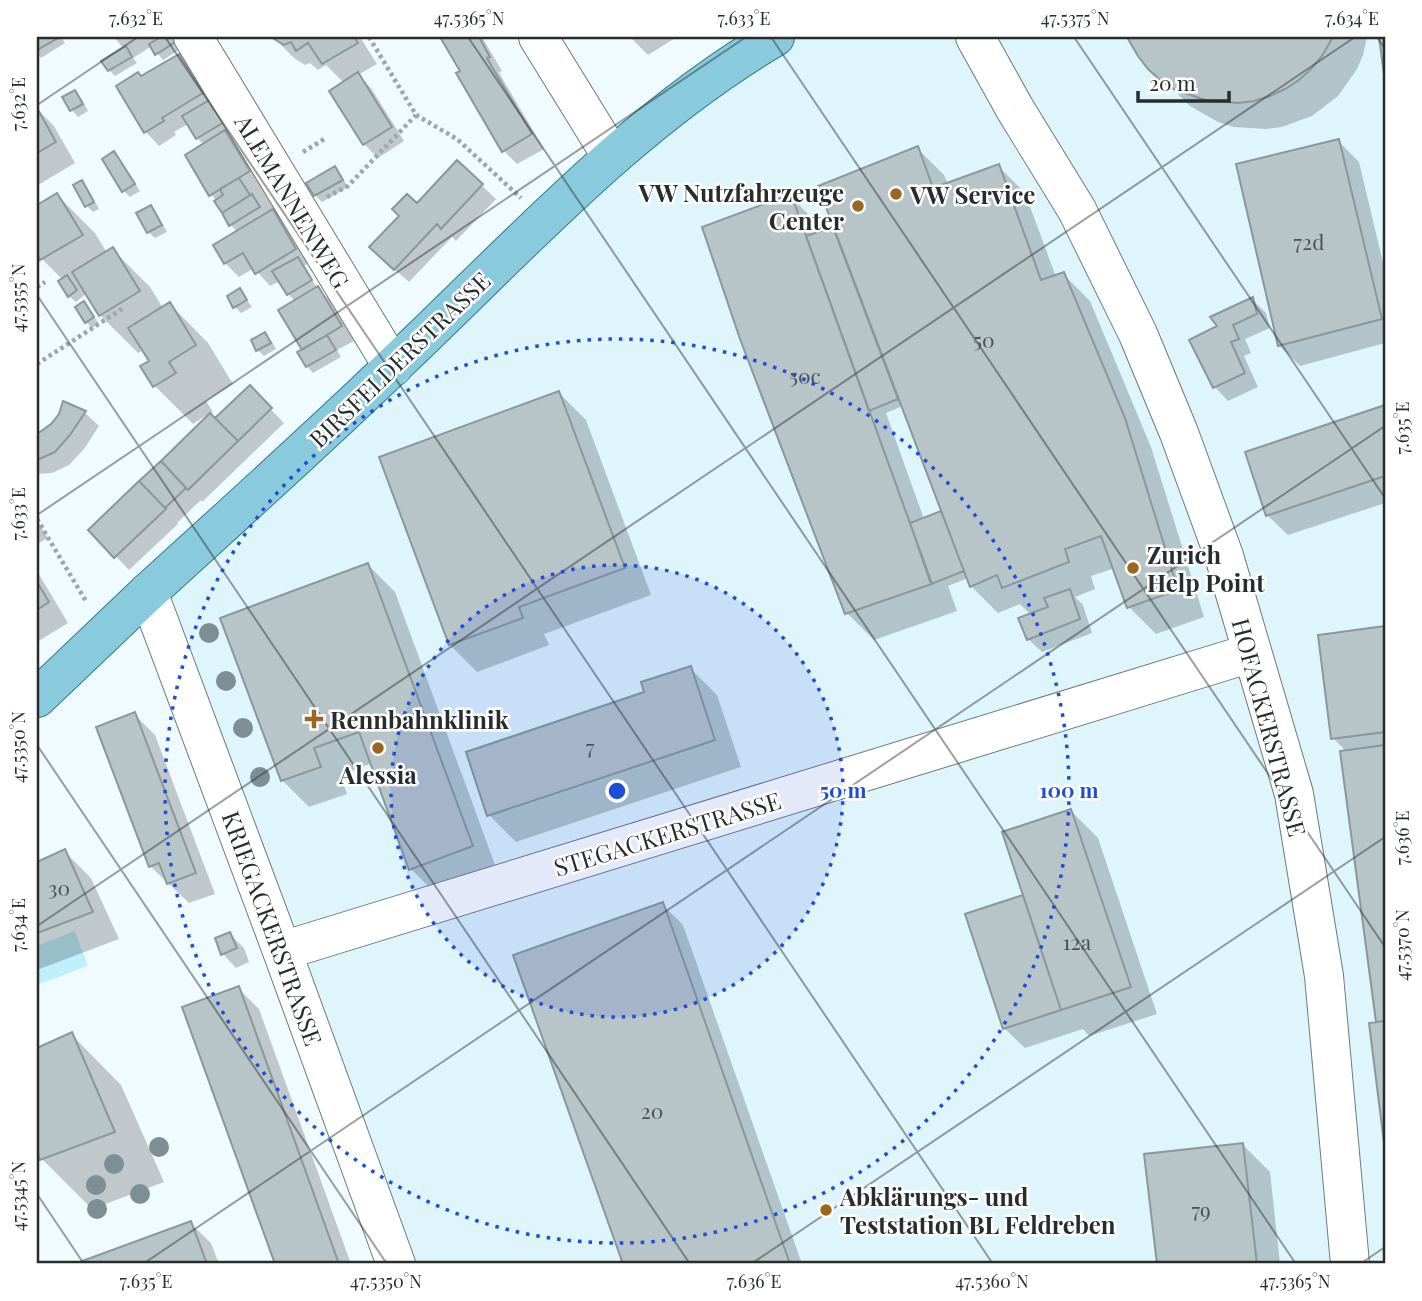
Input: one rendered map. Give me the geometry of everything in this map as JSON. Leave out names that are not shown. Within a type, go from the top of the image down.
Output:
[{"type":"main road","name":"BIRSFELDERSTRASSE","points":[[37,698],[393,367],[612,157],[682,99],[739,58],[775,37]]},
{"type":"street","name":"ALEMANNENWEG","points":[[193,37],[393,367]]},
{"type":"street","points":[[538,37],[612,157]]},
{"type":"street","name":"HOFACKERSTRASSE","points":[[975,37],[1015,109],[1077,209],[1139,334],[1224,556],[1294,794],[1324,976],[1350,1264]]},
{"type":"street","name":"KRIEGACKERSTRASSE","points":[[149,592],[396,1264]]},
{"type":"street","name":"STEGACKERSTRASSE","points":[[282,951],[1251,653]]},
{"type":"path","points":[[369,37],[416,115],[457,139],[545,219]]},
{"type":"path","points":[[300,212],[348,186],[416,115]]},
{"type":"path","points":[[37,288],[45,282]]},
{"type":"path","points":[[37,364],[125,307]]},
{"type":"path","points":[[37,519],[105,634]]},
{"type":"shaded area","points":[[775,37],[1385,37],[1385,1264],[396,1264],[149,592]]},
{"type":"shaded area","points":[[75,931],[88,966],[37,985],[37,946]]},
{"type":"building","points":[[37,37],[60,37],[37,50]]},
{"type":"building","points":[[161,37],[174,37],[177,41],[155,55],[149,44]]},
{"type":"building","points":[[271,37],[354,37],[358,43],[322,64],[308,43],[296,51],[291,42],[284,45]]},
{"type":"building","points":[[440,37],[479,37],[490,57],[487,58],[532,134],[502,152],[456,73],[460,71]]},
{"type":"building","points":[[1127,37],[1333,37],[1322,56],[1299,80],[1270,96],[1238,103],[1205,100],[1174,89],[1148,69]]},
{"type":"building","points":[[1379,37],[1385,37],[1385,82]]},
{"type":"building","points":[[126,46],[132,57],[108,71],[101,61]]},
{"type":"building","points":[[179,54],[203,93],[162,118],[164,121],[144,133],[116,86],[138,72],[141,76]]},
{"type":"building","points":[[358,72],[392,127],[363,145],[329,91]]},
{"type":"building","points":[[75,90],[83,104],[70,111],[62,97]]},
{"type":"building","points":[[213,98],[226,121],[196,139],[182,116]]},
{"type":"building","points":[[37,108],[56,142],[37,153]]},
{"type":"building","points":[[225,130],[250,171],[209,196],[185,155]]},
{"type":"building","points":[[1339,139],[1382,319],[1278,346],[1236,164]]},
{"type":"building","points":[[918,146],[933,188],[999,164],[1041,280],[1064,272],[1125,418],[1178,590],[1127,608],[1101,536],[1065,549],[1069,562],[1002,588],[997,575],[970,587],[818,186]]},
{"type":"building","points":[[114,151],[135,184],[122,192],[102,159]]},
{"type":"building","points":[[457,160],[483,184],[441,229],[437,224],[394,270],[369,247],[399,216],[392,209],[407,194],[417,203]]},
{"type":"building","points":[[335,166],[343,180],[314,196],[306,183]]},
{"type":"building","points":[[239,178],[250,195],[222,213],[214,201],[223,195],[220,189]]},
{"type":"building","points":[[82,180],[94,202],[85,207],[73,185]]},
{"type":"building","points":[[57,193],[83,235],[40,260],[37,254],[37,205]]},
{"type":"building","points":[[252,194],[260,207],[229,226],[222,213]]},
{"type":"building","points":[[791,194],[932,584],[845,614],[740,339],[702,227]]},
{"type":"building","points":[[151,205],[162,225],[147,233],[136,213]]},
{"type":"building","points":[[273,209],[296,249],[255,274],[243,253],[224,264],[213,245]]},
{"type":"building","points":[[833,227],[898,399],[869,411],[806,236]]},
{"type":"building","points":[[113,247],[140,291],[99,316],[72,272]]},
{"type":"building","points":[[298,257],[312,280],[287,295],[272,271]]},
{"type":"building","points":[[67,275],[77,290],[68,297],[58,281]]},
{"type":"building","points":[[318,286],[342,326],[302,350],[278,310]]},
{"type":"building","points":[[240,288],[247,300],[233,308],[227,296]]},
{"type":"building","points":[[1253,297],[1257,314],[1233,325],[1239,339],[1231,342],[1245,373],[1213,388],[1189,340],[1217,326],[1210,317]]},
{"type":"building","points":[[84,301],[94,317],[85,323],[75,307]]},
{"type":"building","points":[[170,302],[196,345],[169,362],[176,373],[153,387],[140,366],[149,361],[128,328]]},
{"type":"building","points":[[265,332],[271,343],[256,351],[251,340]]},
{"type":"building","points":[[327,335],[336,350],[306,367],[297,352]]},
{"type":"building","points":[[250,385],[272,408],[238,441],[215,418]]},
{"type":"building","points":[[559,391],[625,568],[519,607],[523,618],[449,645],[379,457]]},
{"type":"building","points":[[63,401],[86,411],[55,452],[37,460],[37,434],[59,414]]},
{"type":"building","points":[[1385,405],[1385,476],[1266,516],[1245,452]]},
{"type":"building","points":[[210,413],[238,441],[188,490],[161,461]]},
{"type":"building","points":[[161,461],[186,488],[165,508],[139,481]]},
{"type":"building","points":[[139,481],[166,509],[114,558],[88,530]]},
{"type":"building","points":[[941,511],[964,571],[931,584],[910,523]]},
{"type":"building","points":[[368,563],[473,846],[409,870],[359,732],[314,748],[321,767],[281,781],[220,618]]},
{"type":"building","points":[[37,582],[49,602],[37,610]]},
{"type":"building","points":[[1070,589],[1080,619],[1027,640],[1018,618],[1048,607],[1044,598]]},
{"type":"building","points":[[1385,626],[1385,732],[1331,739],[1318,635]]},
{"type":"building","points":[[691,666],[715,740],[487,816],[466,752],[644,692],[641,682]]},
{"type":"building","points":[[135,712],[196,873],[167,884],[159,863],[149,867],[96,727]]},
{"type":"building","points":[[1385,745],[1385,1021],[1376,1022],[1340,751]]},
{"type":"building","points":[[1071,809],[1131,987],[1061,1010],[1002,832]]},
{"type":"building","points":[[65,849],[93,912],[37,933],[37,862]]},
{"type":"building","points":[[1023,895],[1061,1010],[1003,1029],[965,914]]},
{"type":"building","points":[[663,902],[790,1264],[623,1264],[513,955]]},
{"type":"building","points":[[230,932],[237,948],[221,955],[215,938]]},
{"type":"building","points":[[239,986],[339,1264],[275,1264],[182,1007]]},
{"type":"building","points":[[1385,1021],[1385,1151],[1369,1023]]},
{"type":"building","points":[[72,1032],[115,1132],[40,1160],[37,1151],[37,1048]]},
{"type":"building","points":[[1243,1143],[1257,1264],[1157,1264],[1144,1154]]},
{"type":"building","points":[[191,1221],[207,1264],[83,1264],[82,1261]]},
{"type":"place","name":"VW Service","points":[[896,194]]},
{"type":"place","name":"VW Nutzfahrzeuge Center","points":[[858,206]]},
{"type":"place","name":"Zurich Help Point","points":[[1133,568]]},
{"type":"place","name":"Rennbahnklinik","points":[[314,719]]},
{"type":"place","name":"Alessia","points":[[378,748]]},
{"type":"place","name":"Abklärungs- und Teststation BL Feldreben","points":[[826,1210]]}]
